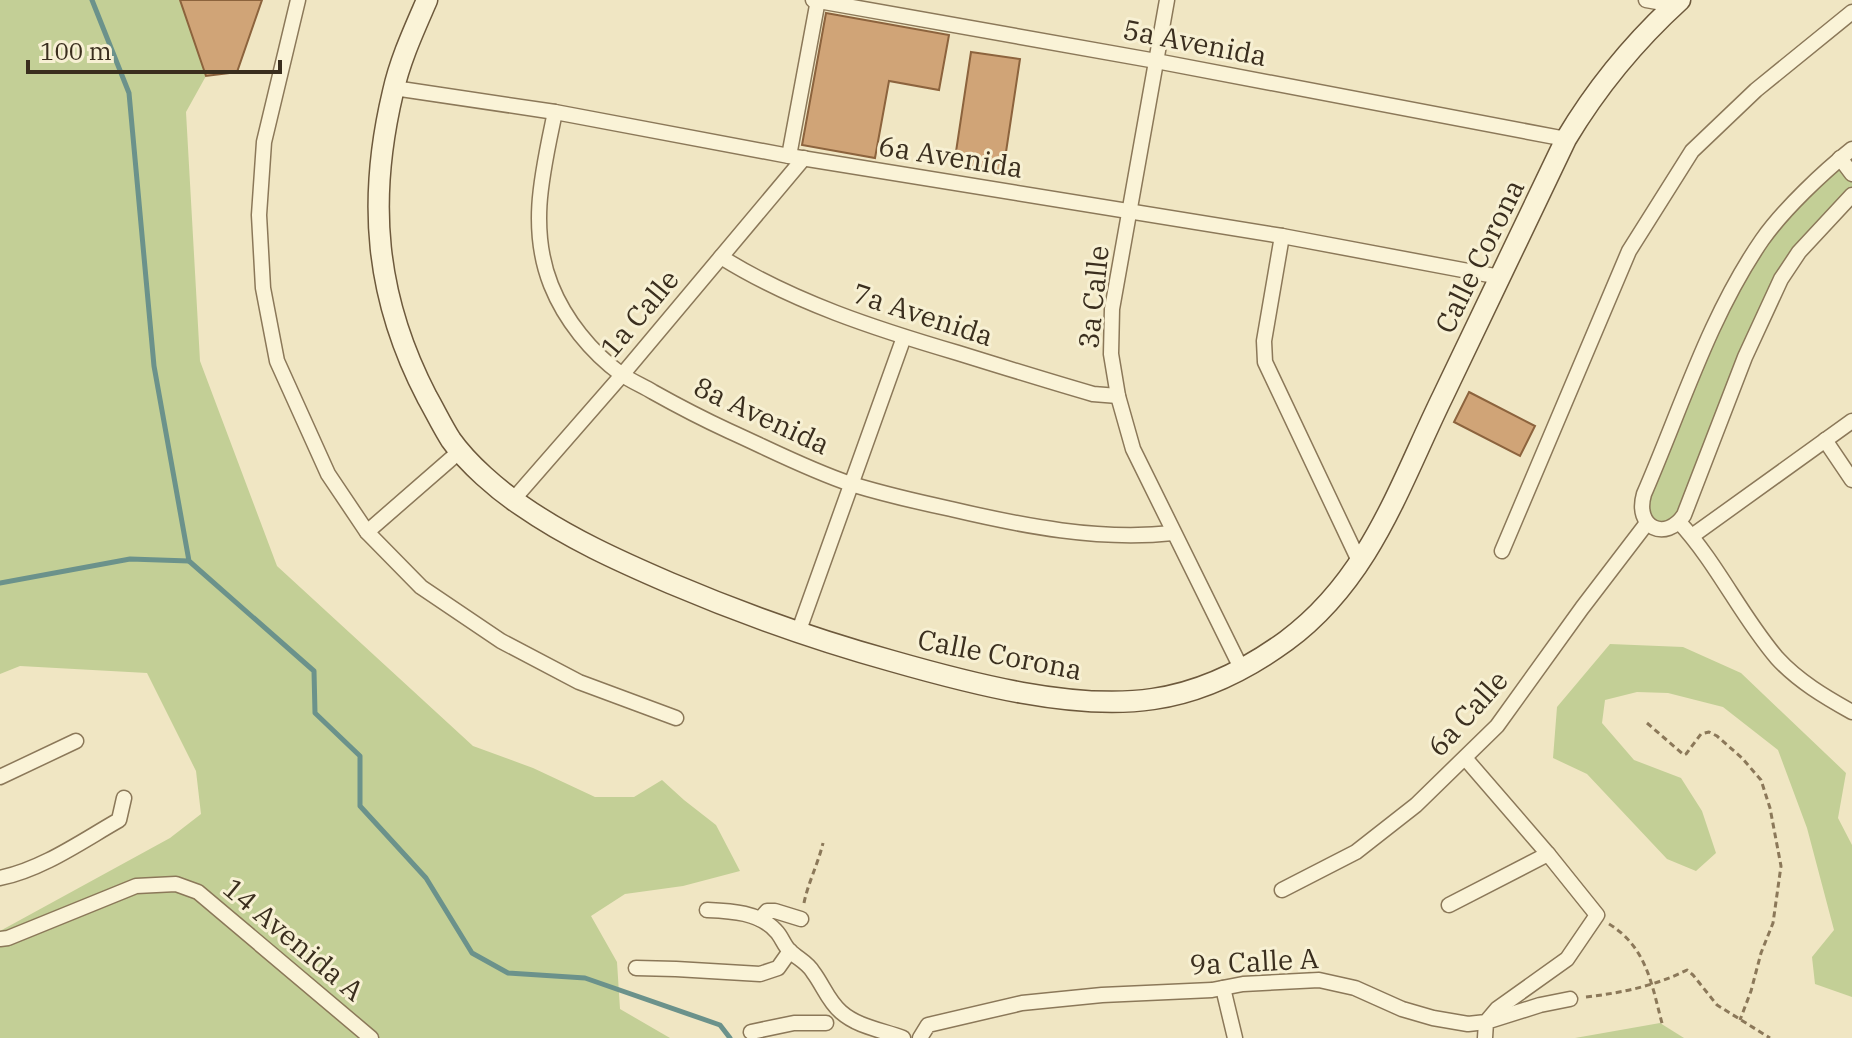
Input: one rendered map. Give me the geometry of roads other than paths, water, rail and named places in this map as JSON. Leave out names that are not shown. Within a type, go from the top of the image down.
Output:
[{"type":"street","points":[[298,0],[264,142],[259,215],[263,288],[277,361],[328,474],[367,532],[421,587],[501,641],[579,682],[676,718]]},
{"type":"street","name":"Calle Corona","points":[[427,0],[394,88],[382,148],[379,231],[383,273],[394,321],[406,354],[442,425],[460,451],[513,500],[572,537],[618,561],[723,605],[826,643],[944,676],[1066,699],[1107,701],[1149,700],[1180,694],[1242,670],[1315,619],[1341,589],[1391,509],[1566,139],[1621,60],[1677,3]]},
{"type":"street","name":"5a Avenida","points":[[817,0],[1566,139]]},
{"type":"street","name":"1a Calle","points":[[513,500],[721,257],[796,157],[817,0]]},
{"type":"street","name":"3a Calle","points":[[1167,0],[1112,309],[1111,354],[1118,396],[1133,449],[1242,670]]},
{"type":"street","points":[[1646,0],[1677,3]]},
{"type":"street","points":[[1502,551],[1629,251],[1692,151],[1756,90],[1852,12]]},
{"type":"street","name":"6a Avenida","points":[[394,88],[555,112],[796,157],[1282,236],[1500,277]]},
{"type":"street","name":"8a Avenida","points":[[555,112],[541,182],[538,218],[541,251],[551,285],[567,316],[590,347],[622,375],[693,414],[850,483],[1007,522],[1098,533],[1173,533]]},
{"type":"street","points":[[1852,174],[1846,153],[1781,216],[1763,239],[1729,296],[1644,494],[1641,511],[1651,526],[1663,529],[1679,522],[1684,515],[1745,357],[1781,279],[1799,252],[1852,195]]},
{"type":"street","points":[[1282,236],[1264,341],[1265,362],[1360,563]]},
{"type":"street","name":"7a Avenida","points":[[721,257],[814,305],[904,337],[1093,394],[1118,396]]},
{"type":"street","points":[[798,633],[904,337]]},
{"type":"street","points":[[1692,536],[1852,421]]},
{"type":"street","points":[[1825,440],[1852,480]]},
{"type":"street","points":[[367,532],[460,451]]},
{"type":"street","points":[[1679,522],[1778,658],[1814,690],[1852,712]]},
{"type":"street","name":"6a Calle","points":[[1282,890],[1356,852],[1416,805],[1497,726],[1647,523]]},
{"type":"street","points":[[0,777],[76,741]]},
{"type":"street","points":[[1465,758],[1597,915],[1567,959],[1497,1009],[1486,1022],[1485,1038]]},
{"type":"street","points":[[0,878],[47,861],[119,820],[124,798]]},
{"type":"street","points":[[1449,905],[1548,854]]},
{"type":"street","name":"14 Avenida A","points":[[0,939],[136,886],[176,884],[198,892],[371,1038]]},
{"type":"street","points":[[707,910],[752,915],[760,919],[777,931],[790,951],[812,969],[832,1005],[844,1015],[862,1025],[903,1038]]},
{"type":"street","points":[[760,919],[767,911],[801,919]]},
{"type":"street","points":[[636,968],[760,974],[778,968],[790,951]]},
{"type":"street","name":"9a Calle A","points":[[920,1038],[928,1025],[1022,1003],[1102,995],[1212,990],[1243,984],[1319,980],[1355,988],[1402,1009],[1468,1024],[1570,999]]},
{"type":"street","points":[[1223,988],[1235,1038]]},
{"type":"street","points":[[751,1032],[794,1023],[826,1030],[832,1005]]},
{"type":"waterway","points":[[92,0],[129,93],[154,366],[189,561],[314,671],[315,713],[360,756],[360,806],[426,878],[472,953],[508,973],[585,978],[720,1025],[730,1038]]},
{"type":"waterway","points":[[0,583],[130,559],[189,561]]}]
